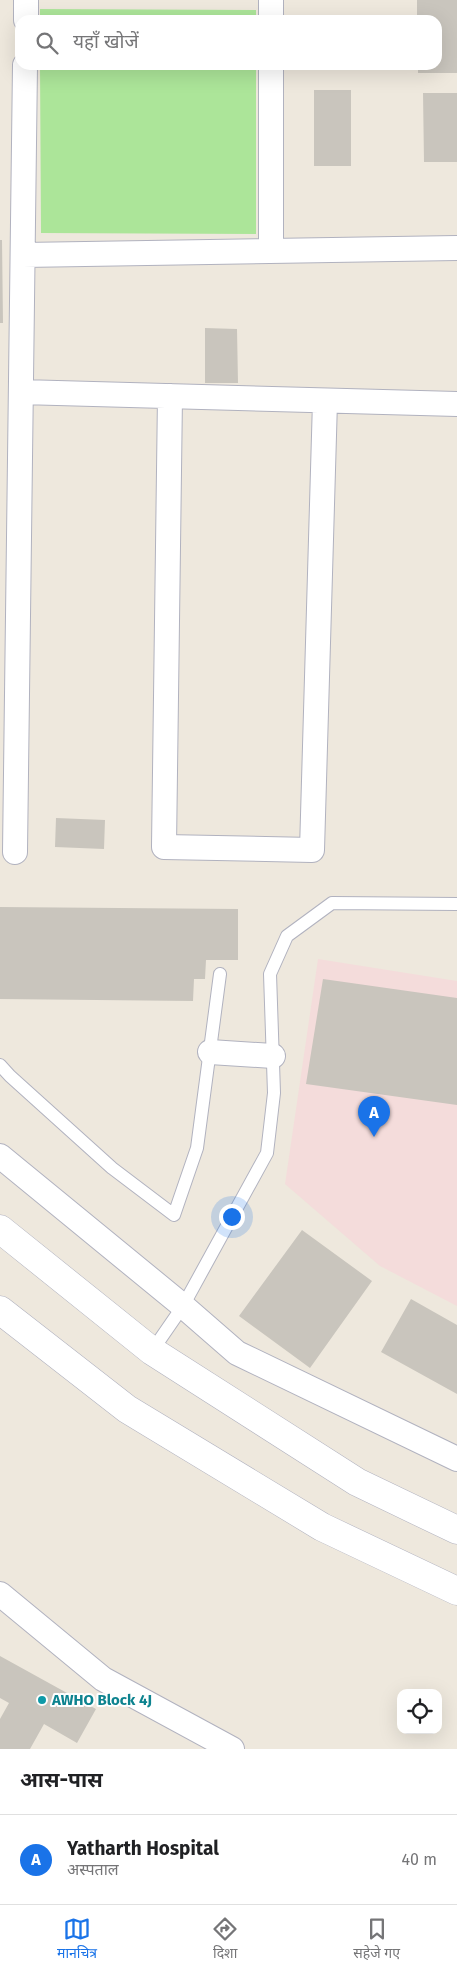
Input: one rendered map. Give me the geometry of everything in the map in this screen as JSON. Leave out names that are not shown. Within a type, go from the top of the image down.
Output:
[{"type":"street","points":[[26,0],[26,15]]},
{"type":"street","points":[[271,0],[271,15]]},
{"type":"street","points":[[15,852],[26,70]]},
{"type":"street","points":[[271,70],[271,251]]},
{"type":"street","points":[[23,255],[457,248]]},
{"type":"street","points":[[21,392],[457,404]]},
{"type":"street","points":[[170,396],[164,847],[312,850],[325,401]]},
{"type":"street","points":[[210,1052],[272,1056]]},
{"type":"street","points":[[0,1156],[183,1306],[236,1353],[457,1459]]},
{"type":"street","points":[[0,1228],[152,1351],[357,1482],[457,1530]]},
{"type":"street","points":[[0,1310],[127,1408],[322,1527],[457,1591]]},
{"type":"street","points":[[0,1594],[103,1679],[232,1749]]},
{"type":"lane","points":[[152,1351],[183,1306],[267,1153],[274,1093],[270,974],[287,936],[332,903],[457,904]]},
{"type":"lane","points":[[0,1065],[112,1168],[174,1215],[197,1148],[220,974]]},
{"type":"shaded area","points":[[318,959],[457,981],[457,1306],[380,1266],[285,1184]]},
{"type":"green space","points":[[40,9],[256,10],[256,15],[40,15]]},
{"type":"green space","points":[[40,70],[256,70],[256,234],[41,233]]},
{"type":"building","points":[[417,0],[457,0],[457,73],[418,73],[418,70],[442,70],[442,15],[417,15]]},
{"type":"building","points":[[314,90],[351,90],[351,166],[314,166]]},
{"type":"building","points":[[423,93],[457,93],[457,162],[424,162]]},
{"type":"building","points":[[0,240],[2,240],[3,323],[0,323]]},
{"type":"building","points":[[205,328],[237,329],[238,383],[205,383]]},
{"type":"building","points":[[56,818],[105,820],[104,849],[55,847]]},
{"type":"building","points":[[0,907],[238,909],[238,960],[206,960],[205,979],[194,979],[193,1001],[0,999]]},
{"type":"building","points":[[323,979],[457,998],[457,1105],[306,1084]]},
{"type":"building","points":[[302,1230],[372,1281],[310,1368],[239,1316]]},
{"type":"building","points":[[411,1299],[457,1325],[457,1394],[381,1352]]},
{"type":"building","name":"AWHO Block 4J","points":[[0,1656],[96,1709],[77,1743],[44,1724],[30,1749],[0,1749],[0,1719],[9,1703],[0,1698]]},
{"type":"place","name":"Yatharth Hospital","points":[[374,1137]]},
{"type":"place","name":"AWHO Block 4J","points":[[42,1700]]}]
